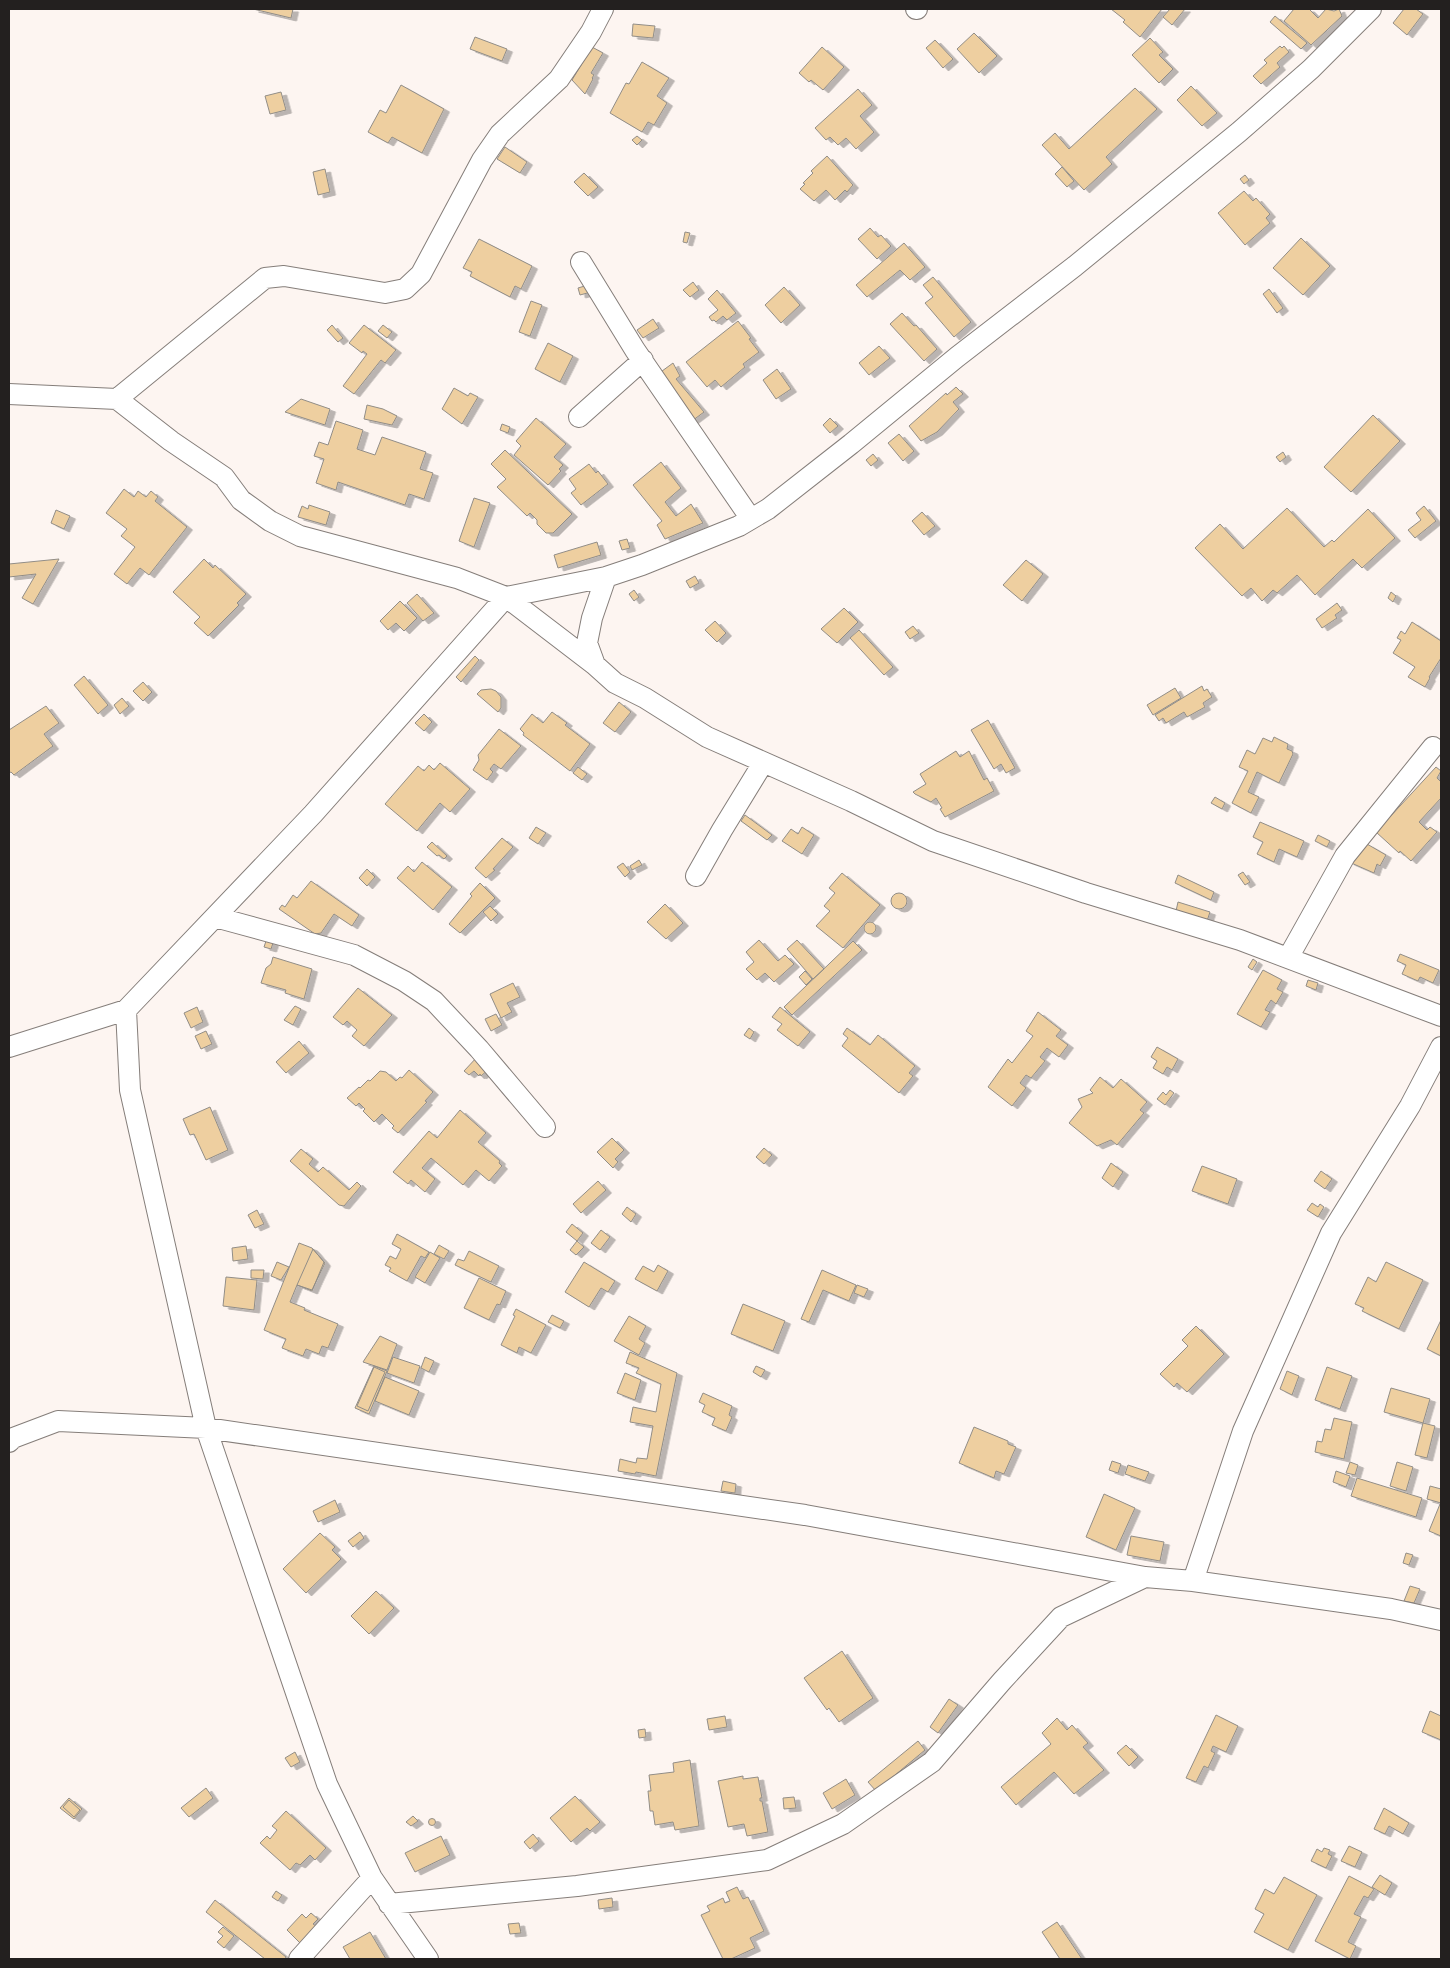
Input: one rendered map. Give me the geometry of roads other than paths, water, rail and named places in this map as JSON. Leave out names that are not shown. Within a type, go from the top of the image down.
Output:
[{"type":"street","points":[[117,399],[265,278],[284,276],[385,293],[405,289],[421,274],[482,160],[500,134],[559,79],[591,32],[603,9]]},
{"type":"street","points":[[9,1047],[126,1010],[313,814],[506,597],[606,577],[672,554],[739,526],[768,509],[957,357],[1075,266],[1239,132],[1312,69],[1371,9]]},
{"type":"street","points":[[581,262],[643,360],[751,519]]},
{"type":"street","points":[[579,417],[643,360]]},
{"type":"street","points":[[9,394],[117,399],[171,441],[224,477],[241,500],[270,521],[300,536],[457,578],[506,597],[595,665],[615,683],[645,698],[707,737],[851,801],[933,842],[1086,893],[1240,940],[1441,1016]]},
{"type":"street","points":[[595,665],[587,643],[592,618],[606,577]]},
{"type":"street","points":[[1288,958],[1345,856],[1433,747]]},
{"type":"street","points":[[696,876],[763,763]]},
{"type":"street","points":[[215,917],[354,956],[404,981],[434,1001],[479,1049],[545,1127]]},
{"type":"street","points":[[126,1010],[130,1090],[206,1428],[327,1784],[372,1878],[428,1959]]},
{"type":"street","points":[[1193,1581],[1243,1431],[1331,1233],[1410,1106],[1441,1047]]},
{"type":"street","points":[[9,1442],[13,1438],[58,1421],[206,1428],[805,1515],[1145,1577],[1193,1581],[1391,1609],[1441,1620]]},
{"type":"street","points":[[390,1904],[577,1886],[767,1860],[843,1824],[932,1762],[1002,1681],[1061,1617],[1145,1577]]},
{"type":"street","points":[[299,1959],[372,1878]]}]
